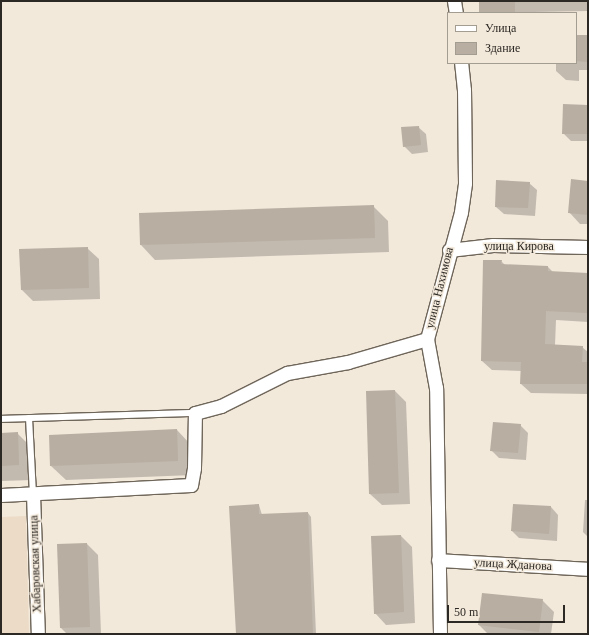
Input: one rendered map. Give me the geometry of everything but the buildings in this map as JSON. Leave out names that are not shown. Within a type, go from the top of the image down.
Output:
[{"type":"street","points":[[454,1],[456,12]]},
{"type":"street","name":"улица Нахимова","points":[[440,634],[436,388],[428,338],[449,250],[461,212],[465,183],[464,90],[461,64]]},
{"type":"street","name":"улица Кирова","points":[[449,250],[493,245],[588,247]]},
{"type":"street","points":[[1,496],[190,485],[194,468],[195,413],[221,406],[287,373],[348,362],[428,338]]},
{"type":"street","name":"Хабаровская улица","points":[[33,494],[38,634]]},
{"type":"street","name":"улица Жданова","points":[[438,560],[588,569]]},
{"type":"lane","points":[[1,419],[195,413]]},
{"type":"lane","points":[[29,418],[33,494]]},
{"type":"shaded area","points":[[26,516],[29,634],[1,634],[1,517]]}]
